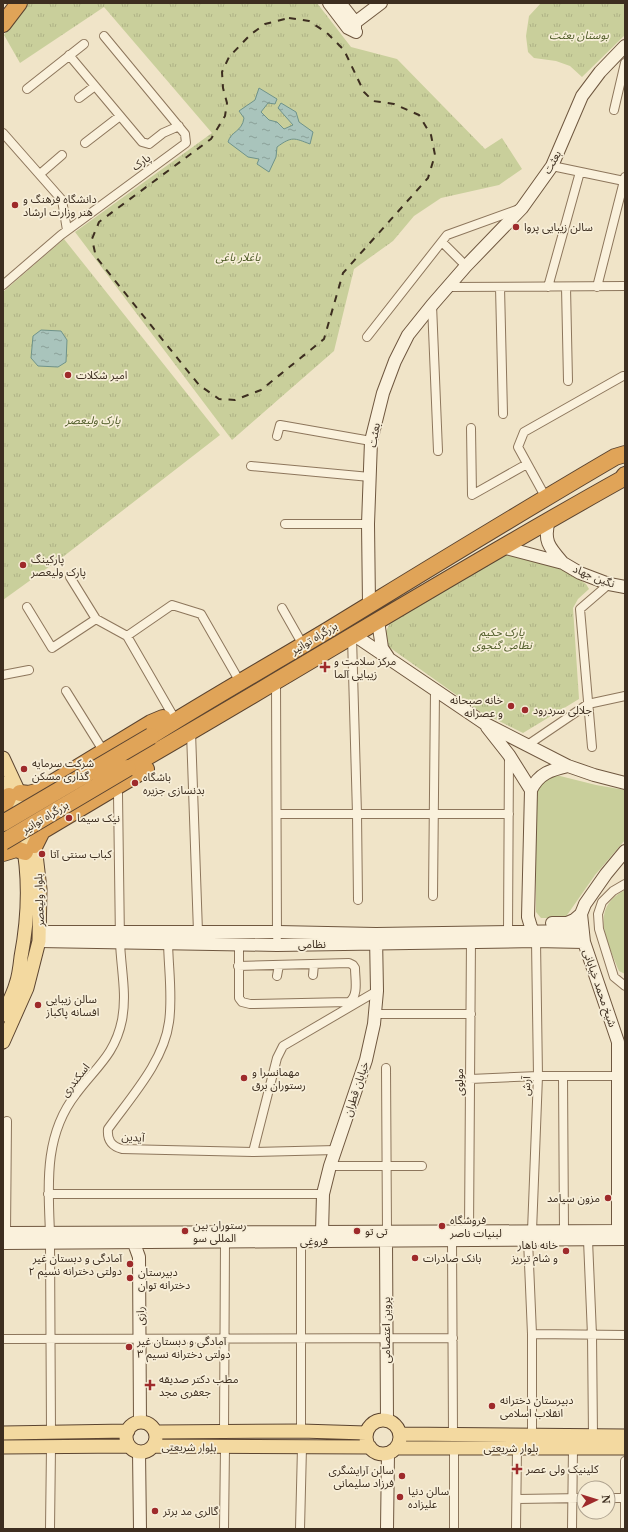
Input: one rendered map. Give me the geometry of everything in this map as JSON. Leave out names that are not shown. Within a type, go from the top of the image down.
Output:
[{"type":"highway","points":[[3,24],[19,3]]},
{"type":"highway","points":[[620,455],[625,443]]},
{"type":"highway","name":"بزرگراه توانیر","points":[[3,823],[620,455]]},
{"type":"highway","name":"بزرگراه توانیر","points":[[4,849],[128,768],[276,682],[502,546],[624,478]]},
{"type":"highway","points":[[9,796],[39,792],[151,723],[172,714],[199,706]]},
{"type":"highway","points":[[3,832],[6,842],[4,849],[30,848],[42,831],[147,768],[189,733]]},
{"type":"highway","points":[[39,792],[38,801],[40,810],[47,818],[56,822]]},
{"type":"main road","points":[[329,3],[351,25]]},
{"type":"main road","points":[[340,3],[351,25]]},
{"type":"main road","points":[[351,25],[381,3]]},
{"type":"main road","name":"بعثت","points":[[369,604],[368,524],[371,441],[383,393],[395,361],[408,334],[432,305],[466,266],[522,208],[552,166],[582,96],[600,72],[625,46]]},
{"type":"main road","points":[[548,520],[546,539],[550,548],[563,563]]},
{"type":"main road","points":[[502,546],[563,563]]},
{"type":"main road","name":"نگین جهاد","points":[[563,563],[580,573],[608,584],[625,587]]},
{"type":"main road","points":[[378,621],[382,648],[389,658]]},
{"type":"main road","points":[[353,636],[389,658],[435,691],[484,723],[526,746],[568,766],[625,783]]},
{"type":"main road","points":[[484,723],[509,755],[531,790]]},
{"type":"main road","name":"بلوار ولیعصر","points":[[3,758],[9,796],[29,816],[30,848],[26,931],[3,1042]]},
{"type":"main road","points":[[534,936],[528,917],[531,790],[534,783],[542,774],[568,766]]},
{"type":"main road","name":"بلوار ولیعصر","points":[[9,1010],[27,988],[39,936],[40,889],[30,848]]},
{"type":"main road","points":[[528,917],[535,923],[566,923],[574,920],[581,914],[585,904],[625,851]]},
{"type":"main road","name":"شیخ محمد خیابانی","points":[[581,914],[583,937],[622,1041],[618,1076],[623,1234]]},
{"type":"main road","name":"نظامی","points":[[39,936],[168,938],[278,932],[376,939]]},
{"type":"main road","name":"نظامی","points":[[471,938],[508,933],[534,936]]},
{"type":"main road","name":"نظامی","points":[[204,936],[239,944],[277,944],[376,939],[534,936],[583,937]]},
{"type":"main road","name":"خیابان قطران","points":[[322,1232],[324,1194],[330,1166],[366,1060],[375,1014],[377,991],[376,939]]},
{"type":"main road","name":"فروغى","points":[[139,1237],[224,1242],[301,1241],[469,1231],[588,1240],[623,1234]]},
{"type":"main road","name":"فروغى","points":[[4,1236],[50,1238],[139,1237],[322,1232],[452,1240],[530,1236],[564,1231],[623,1234]]},
{"type":"main road","name":"پروین اعتصامى","points":[[386,1236],[387,1420]]},
{"type":"main road","name":"رازی","points":[[139,1237],[140,1422]]},
{"type":"main road","points":[[387,1529],[392,1451],[400,1439],[400,1434],[396,1425],[387,1420],[376,1421],[368,1428],[366,1433],[366,1438],[370,1447],[378,1453],[392,1451]]},
{"type":"main road","points":[[3,1447],[134,1449],[147,1451],[153,1446],[156,1439],[155,1432],[151,1426],[140,1422],[133,1425],[128,1431],[127,1439],[134,1449],[140,1529]]},
{"type":"main road","points":[[3,1433],[128,1431]]},
{"type":"main road","name":"بلوار شریعتى","points":[[155,1432],[301,1431],[366,1433]]},
{"type":"main road","name":"بلوار شریعتى","points":[[400,1434],[517,1448],[536,1440],[573,1448],[625,1448]]},
{"type":"main road","name":"بلوار شریعتى","points":[[392,1451],[454,1441],[536,1440],[594,1436],[625,1436]]},
{"type":"main road","name":"بلوار شریعتى","points":[[153,1446],[370,1447]]},
{"type":"street","name":"پارک","points":[[3,285],[67,230],[186,143],[185,134],[179,126],[104,36]]},
{"type":"street","points":[[27,89],[84,44]]},
{"type":"street","points":[[69,55],[142,142],[149,144],[163,133],[179,126]]},
{"type":"street","points":[[614,110],[625,63]]},
{"type":"street","points":[[79,98],[95,86]]},
{"type":"street","points":[[85,142],[120,116]]},
{"type":"street","points":[[3,133],[62,200],[67,230]]},
{"type":"street","points":[[40,174],[62,155]]},
{"type":"street","points":[[552,166],[624,179],[597,287]]},
{"type":"street","points":[[548,287],[580,172]]},
{"type":"street","points":[[366,337],[447,236],[456,231],[522,208]]},
{"type":"street","points":[[442,242],[466,266]]},
{"type":"street","points":[[500,286],[503,414]]},
{"type":"street","points":[[448,287],[625,286]]},
{"type":"street","points":[[566,287],[568,381]]},
{"type":"street","points":[[432,305],[438,451]]},
{"type":"street","points":[[546,498],[518,447],[524,432],[625,376]]},
{"type":"street","points":[[277,436],[280,425],[371,441]]},
{"type":"street","points":[[471,428],[472,495],[527,464]]},
{"type":"street","points":[[251,466],[370,477]]},
{"type":"street","points":[[285,524],[368,524]]},
{"type":"street","points":[[70,577],[96,619],[127,636],[172,714]]},
{"type":"street","points":[[592,746],[580,609],[608,584]]},
{"type":"street","points":[[127,636],[172,605],[201,614],[240,682]]},
{"type":"street","points":[[27,607],[52,648],[96,619]]},
{"type":"street","points":[[282,608],[303,644]]},
{"type":"street","points":[[353,636],[358,900]]},
{"type":"street","points":[[3,675],[29,670]]},
{"type":"street","points":[[276,682],[277,944]]},
{"type":"street","points":[[66,691],[104,752]]},
{"type":"street","points":[[433,896],[435,691]]},
{"type":"street","points":[[526,746],[588,704],[625,696]]},
{"type":"street","points":[[189,733],[204,936]]},
{"type":"street","points":[[508,933],[509,755]]},
{"type":"street","name":"اسکندری","points":[[51,1432],[50,1238],[48,1194],[49,1158],[58,1124],[75,1094],[96,1071],[112,1048],[122,1021],[125,992],[120,938],[118,794]]},
{"type":"street","points":[[277,814],[509,814]]},
{"type":"street","points":[[625,884],[612,891],[602,902],[598,914],[599,929],[614,977],[625,986]]},
{"type":"street","name":"آرش","points":[[534,936],[538,1076],[530,1236],[536,1440]]},
{"type":"street","name":"آیدین","points":[[168,938],[170,1001],[169,1021],[165,1040],[158,1059],[108,1129],[110,1142],[115,1147],[122,1149],[253,1152],[336,1150]]},
{"type":"street","name":"مولوی","points":[[469,1231],[471,938]]},
{"type":"street","points":[[238,966],[314,964],[354,965],[356,994],[354,999],[349,1002],[250,1004],[242,1002],[239,998],[238,966],[239,944]]},
{"type":"street","points":[[313,975],[314,964]]},
{"type":"street","points":[[277,976],[279,965]]},
{"type":"street","points":[[253,1152],[277,1058],[283,1046],[377,991]]},
{"type":"street","points":[[375,1014],[471,1014]]},
{"type":"street","points":[[386,1068],[386,1236]]},
{"type":"street","points":[[470,1079],[538,1076],[618,1076]]},
{"type":"street","points":[[563,1076],[564,1231]]},
{"type":"street","points":[[4,1236],[7,1121]]},
{"type":"street","points":[[330,1166],[422,1166]]},
{"type":"street","points":[[48,1194],[324,1194]]},
{"type":"street","points":[[452,1240],[454,1529]]},
{"type":"street","points":[[588,1240],[594,1436]]},
{"type":"street","points":[[301,1241],[301,1431]]},
{"type":"street","points":[[224,1242],[224,1432]]},
{"type":"street","points":[[532,1334],[625,1335]]},
{"type":"street","points":[[3,1339],[453,1338]]},
{"type":"street","points":[[50,1529],[51,1447]]},
{"type":"street","points":[[224,1529],[225,1447]]},
{"type":"street","points":[[300,1529],[302,1447]]},
{"type":"street","points":[[516,1529],[517,1448]]},
{"type":"street","points":[[572,1529],[573,1448]]},
{"type":"street","points":[[625,1461],[625,1529]]},
{"type":"street","points":[[517,1499],[573,1498]]},
{"type":"green space","name":"باغلار باغی","points":[[27,3],[317,3],[351,47],[397,59],[485,149],[502,138],[522,169],[499,185],[441,198],[414,216],[393,241],[354,269],[334,351],[232,440],[75,232],[212,133],[104,7],[20,63],[4,35]]},
{"type":"green space","name":"بوستان بعثت","points":[[541,3],[625,3],[625,35],[582,77],[570,66],[556,61],[534,58],[528,52],[526,36],[529,16]]},
{"type":"green space","name":"پارک ولیعصر","points":[[64,239],[220,435],[64,556],[3,600],[3,292]]},
{"type":"green space","name":"پارک حکیم نظامی گنجوی","points":[[505,552],[553,560],[586,584],[589,589],[578,599],[573,608],[579,699],[523,733],[479,711],[389,647],[384,635],[390,623],[435,592]]},
{"type":"green space","points":[[552,776],[560,776],[596,785],[625,790],[625,840],[595,875],[565,918],[541,918],[536,912],[536,789],[542,780]]},
{"type":"green space","points":[[625,890],[625,974],[619,971],[606,938],[604,916],[607,907],[614,898]]},
{"type":"water","points":[[259,88],[277,99],[275,104],[268,103],[261,112],[269,120],[277,122],[284,129],[293,125],[278,108],[281,103],[296,112],[299,122],[313,132],[310,144],[293,139],[286,141],[277,147],[276,157],[269,172],[257,164],[259,159],[248,157],[228,142],[229,138],[243,123],[244,118],[239,111],[255,100]]},
{"type":"water","points":[[41,330],[61,331],[67,340],[66,362],[58,367],[38,366],[31,358],[33,336]]},
{"type":"railway","points":[[289,18],[309,21],[327,33],[344,50],[364,92],[373,101],[394,104],[419,115],[431,135],[435,155],[428,178],[343,273],[324,339],[261,390],[235,400],[219,399],[199,385],[96,257],[92,239],[99,222],[211,139],[225,116],[227,103],[223,88],[222,72],[229,57],[250,35],[265,24],[289,18]]},
{"type":"place","name":"دانشگاه فرهنگ و هنر وزارت ارشاد","points":[[15,205]]},
{"type":"place","name":"سالن زيبايى پروا","points":[[516,227]]},
{"type":"place","name":"امیر شکلات","points":[[68,375]]},
{"type":"place","name":"پارکینگ پارک ولیعصر","points":[[23,565]]},
{"type":"place","name":"مرکز سلامت و زیبایی آلما","points":[[325,667]]},
{"type":"place","name":"خانه صبحانه و عصرانه","points":[[511,706]]},
{"type":"place","name":"جلالی سردرود","points":[[525,710]]},
{"type":"place","name":"شرکت سرمایه گذاری مسکن","points":[[24,769]]},
{"type":"place","name":"باشگاه بدنسازی جزیره","points":[[135,783]]},
{"type":"place","name":"نیک سیما","points":[[69,818]]},
{"type":"place","name":"کباب سنتی آتا","points":[[42,854]]},
{"type":"place","name":"سالن زیبایی افسانه پاکباز","points":[[38,1005]]},
{"type":"place","name":"مهمانسرا و رستوران برق","points":[[244,1078]]},
{"type":"place","name":"مزون سیامد","points":[[608,1198]]},
{"type":"place","name":"فروشگاه لبنیات ناصر","points":[[442,1226]]},
{"type":"place","name":"رستوران بین المللی سو","points":[[185,1231]]},
{"type":"place","name":"تی تو","points":[[357,1231]]},
{"type":"place","name":"خانه ناهار و شام تبریز","points":[[566,1251]]},
{"type":"place","name":"بانک صادرات","points":[[415,1258]]},
{"type":"place","name":"آمادگی و دبستان غیر دولتی دخترانه نسیم ۲","points":[[130,1264]]},
{"type":"place","name":"دبیرستان دخترانه توان","points":[[130,1278]]},
{"type":"place","name":"آمادگی و دبستان غیر دولتی دخترانه نسیم ۳","points":[[129,1347]]},
{"type":"place","name":"مطب دکتر صدیقه جعفری مجد","points":[[150,1385]]},
{"type":"place","name":"دبیرستان دخترانه انقلاب اسلامی","points":[[492,1406]]},
{"type":"place","name":"کلینیک ولی عصر","points":[[517,1469]]},
{"type":"place","name":"سالن آرایشگری فرزاد سلیمانی","points":[[402,1476]]},
{"type":"place","name":"سالن دنيا عليزاده","points":[[400,1497]]},
{"type":"place","name":"گالری مد برتر","points":[[155,1511]]}]
